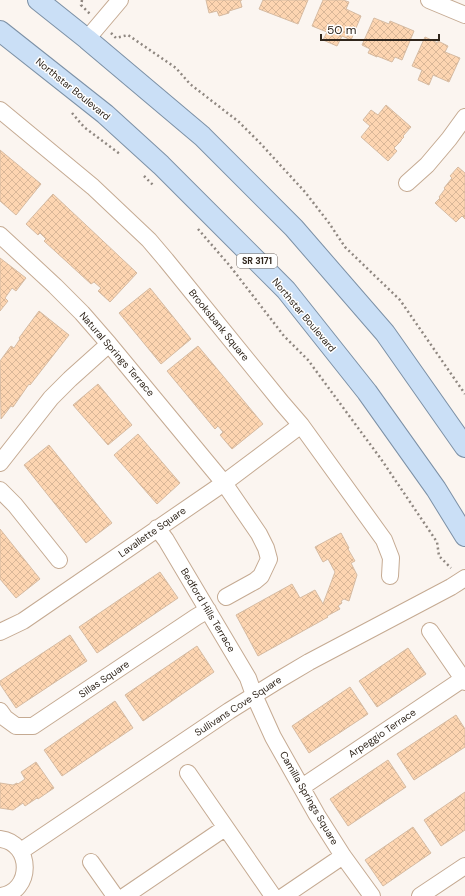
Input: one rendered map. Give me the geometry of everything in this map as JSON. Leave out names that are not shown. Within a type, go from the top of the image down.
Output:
[{"type":"main road","points":[[38,0],[87,39],[202,136],[294,228],[384,333],[465,447]]},
{"type":"main road","name":"Northstar Boulevard","points":[[0,31],[105,114],[201,204],[286,290],[367,392],[436,489],[465,536]]},
{"type":"street","points":[[87,39],[120,0]]},
{"type":"street","points":[[429,0],[465,15]]},
{"type":"street","name":"Brooksbank Square","points":[[0,110],[93,187],[149,240],[166,260],[301,425],[384,540],[391,558],[390,576]]},
{"type":"street","points":[[407,183],[427,165],[449,139],[465,116]]},
{"type":"street","name":"Natural Springs Terrace","points":[[0,235],[55,286],[82,313],[109,344],[224,483],[259,534],[266,548],[269,559],[261,576],[255,581],[226,597]]},
{"type":"street","points":[[0,463],[51,398],[70,378],[109,344]]},
{"type":"street","name":"Lavallette Square","points":[[0,632],[23,621],[224,483],[301,425]]},
{"type":"street","points":[[0,490],[15,505],[59,560]]},
{"type":"street","name":"Bedford Hills Terrace","points":[[157,528],[166,540],[248,678],[254,695]]},
{"type":"street","name":"Sullivans Cove Square","points":[[21,851],[254,695],[309,662],[464,579]]},
{"type":"street","name":"Sillas Square","points":[[0,710],[5,718],[16,726],[33,726],[208,610]]},
{"type":"street","points":[[430,630],[464,680]]},
{"type":"street","name":"Arpeggio Terrace","points":[[302,787],[464,680]]},
{"type":"street","name":"Camilla Springs Square","points":[[254,695],[273,737],[302,787],[343,856],[372,896]]},
{"type":"street","points":[[188,773],[273,896]]},
{"type":"street","points":[[125,896],[226,828]]},
{"type":"street","points":[[0,839],[5,839],[14,844],[21,851],[24,860],[25,869],[23,878],[18,886],[9,895]]},
{"type":"street","points":[[284,896],[343,856]]},
{"type":"street","points":[[91,862],[115,896]]},
{"type":"street","points":[[420,896],[465,866]]},
{"type":"path","points":[[82,0],[81,5],[116,38],[128,35],[176,68],[190,84],[239,122],[260,143],[305,192],[345,247],[400,300],[465,394]]},
{"type":"path","points":[[69,109],[84,127],[122,155]]},
{"type":"path","points":[[142,174],[158,190]]},
{"type":"path","points":[[195,226],[230,266],[284,336],[308,360],[381,458],[437,542],[440,556],[464,579]]},
{"type":"building","points":[[206,0],[240,0],[242,7],[219,16],[217,11],[209,13]]},
{"type":"building","points":[[263,0],[308,0],[298,24],[259,9]]},
{"type":"building","points":[[323,0],[343,0],[349,2],[346,9],[361,16],[351,40],[342,36],[337,46],[323,40],[327,32],[312,26]]},
{"type":"building","points":[[374,18],[389,24],[390,21],[414,31],[402,60],[395,57],[392,62],[377,57],[368,53],[370,49],[362,45]]},
{"type":"building","points":[[425,37],[448,46],[445,52],[460,58],[449,82],[433,75],[429,85],[418,80],[422,70],[412,66]]},
{"type":"building","points":[[386,105],[411,127],[394,148],[397,151],[388,161],[361,137],[370,126],[363,120],[371,110],[378,115]]},
{"type":"building","points":[[0,150],[41,184],[16,215],[0,201]]},
{"type":"building","points":[[458,167],[465,173],[465,219],[462,216],[456,222],[435,203],[440,198],[439,197],[445,189],[444,188],[452,178],[450,176]]},
{"type":"building","points":[[53,194],[137,273],[110,302],[98,291],[101,288],[94,282],[91,284],[44,241],[46,239],[40,233],[38,235],[26,224]]},
{"type":"building","points":[[0,258],[26,278],[16,291],[12,288],[5,298],[8,301],[0,311]]},
{"type":"building","points":[[150,288],[191,339],[161,364],[119,313]]},
{"type":"building","points":[[39,311],[69,335],[30,385],[29,384],[13,407],[11,406],[1,419],[0,361],[11,346],[14,348],[20,339],[19,338]]},
{"type":"building","points":[[198,346],[263,424],[232,449],[220,435],[223,432],[218,426],[215,429],[167,371]]},
{"type":"building","points":[[98,384],[132,425],[108,445],[73,405]]},
{"type":"building","points":[[138,434],[180,483],[157,504],[114,455]]},
{"type":"building","points":[[49,445],[112,523],[86,543],[24,465]]},
{"type":"building","points":[[0,529],[40,579],[16,598],[0,579]]},
{"type":"building","points":[[341,533],[355,561],[351,563],[357,575],[349,601],[344,599],[338,606],[340,609],[327,616],[328,617],[258,656],[236,615],[292,584],[300,598],[315,590],[323,604],[335,572],[328,559],[323,562],[315,547]]},
{"type":"building","points":[[160,572],[178,598],[97,653],[79,627]]},
{"type":"building","points":[[70,635],[87,661],[16,708],[0,684],[0,681]]},
{"type":"building","points":[[197,646],[214,672],[143,721],[125,695]]},
{"type":"building","points":[[408,648],[426,674],[377,707],[359,681]]},
{"type":"building","points":[[350,687],[368,714],[309,753],[292,726]]},
{"type":"building","points":[[115,701],[133,728],[62,776],[44,750]]},
{"type":"building","points":[[456,715],[465,729],[465,747],[414,780],[397,754]]},
{"type":"building","points":[[388,760],[406,787],[348,826],[330,799]]},
{"type":"building","points":[[36,762],[54,788],[25,806],[23,803],[13,810],[0,808],[0,783],[13,785],[18,784],[25,779],[21,772]]},
{"type":"building","points":[[465,792],[465,830],[441,846],[424,820]]},
{"type":"building","points":[[413,827],[431,853],[383,886],[365,860]]}]
